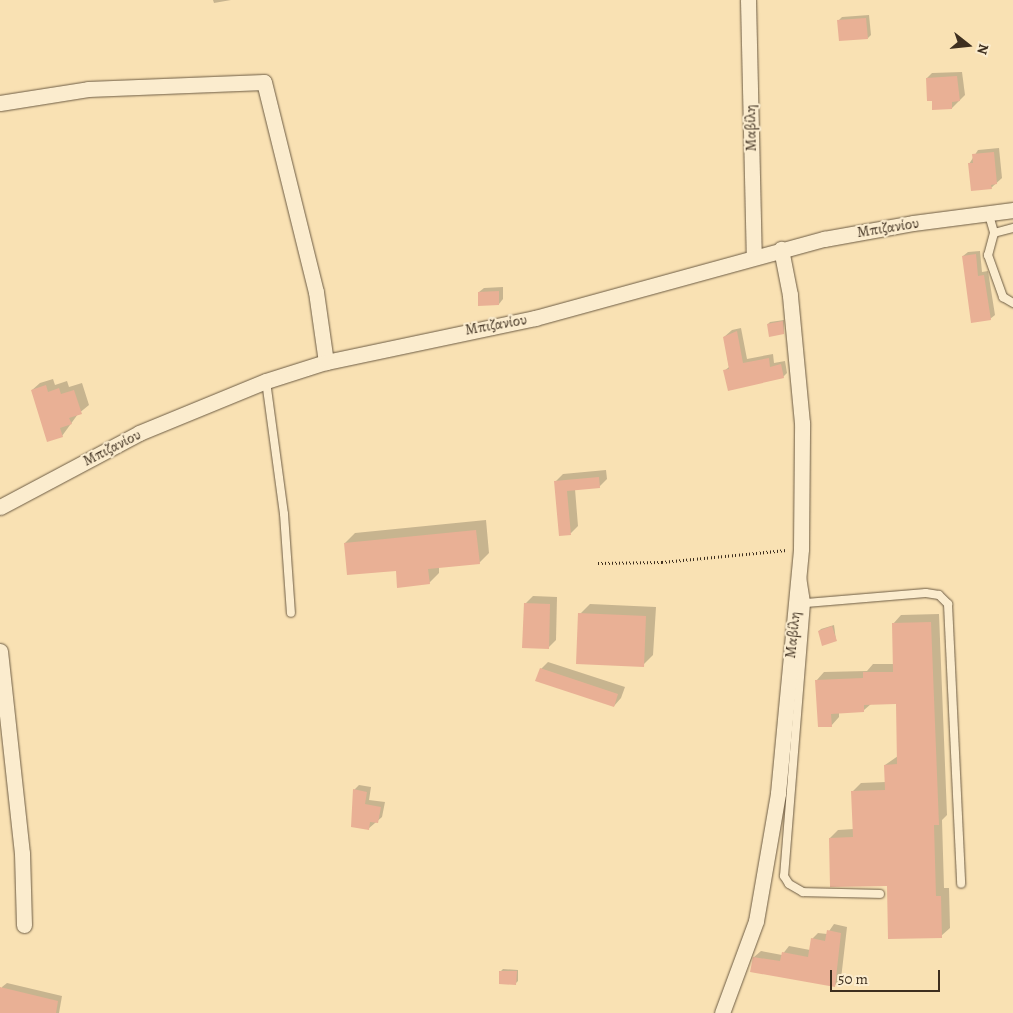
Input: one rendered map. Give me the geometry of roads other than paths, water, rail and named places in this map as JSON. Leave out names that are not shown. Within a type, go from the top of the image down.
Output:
[{"type":"street","name":"Μαβίλη","points":[[748,0],[754,256]]},
{"type":"street","points":[[0,103],[88,89],[264,82],[316,292],[326,362]]},
{"type":"street","name":"Μπιζανίου","points":[[0,507],[139,433],[266,381],[326,362],[535,318],[781,249],[913,223],[989,215],[1013,210]]},
{"type":"street","name":"Μαβίλη","points":[[722,1013],[756,921],[778,793],[801,549],[802,422],[790,295],[781,249]]},
{"type":"street","points":[[0,650],[22,853],[24,925]]},
{"type":"lane","points":[[989,215],[994,233],[988,254],[1003,297],[1013,303]]},
{"type":"lane","points":[[994,233],[1013,228]]},
{"type":"lane","points":[[266,381],[284,514],[291,613]]},
{"type":"lane","points":[[799,571],[806,589],[806,603],[784,876],[790,884],[803,892],[880,894]]},
{"type":"lane","points":[[806,603],[926,593],[938,595],[948,604],[961,884]]}]
